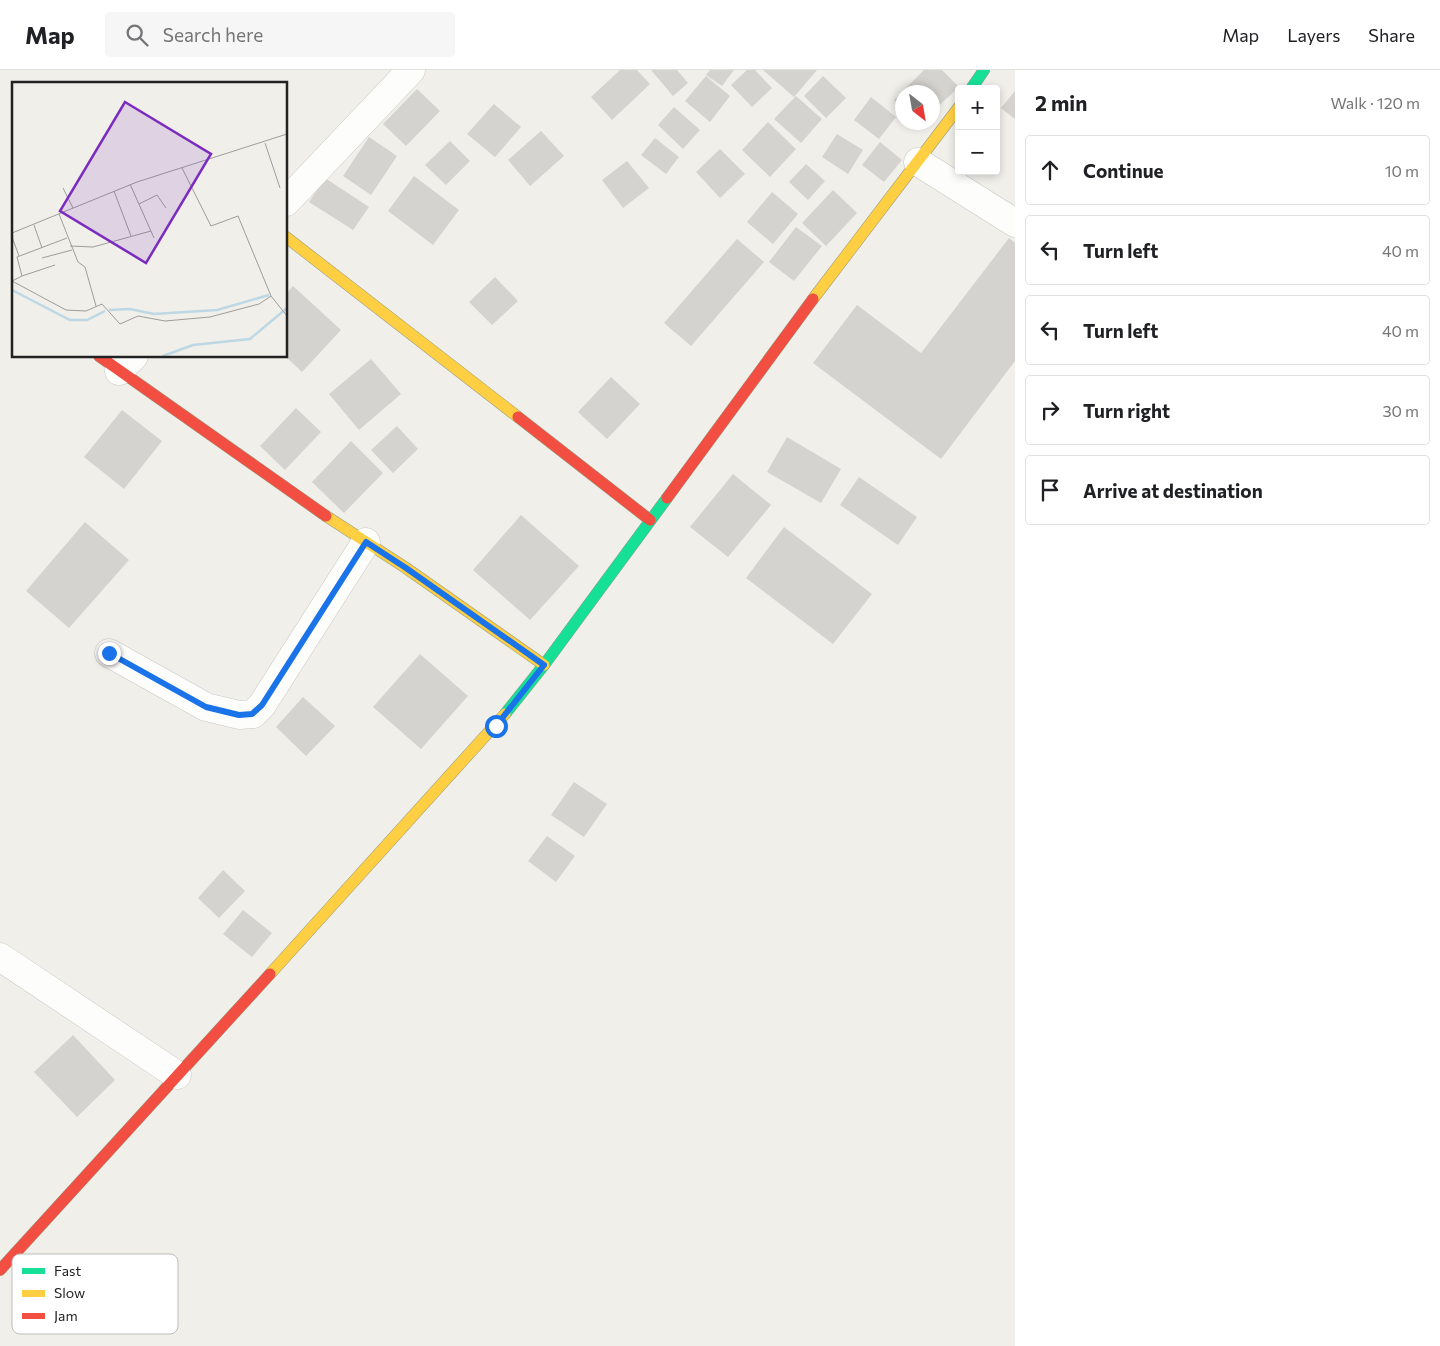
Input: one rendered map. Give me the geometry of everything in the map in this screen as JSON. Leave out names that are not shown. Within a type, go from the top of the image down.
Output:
[{"type":"street","points":[[288,200],[411,70]]},
{"type":"street","points":[[974,85],[984,70]]},
{"type":"street","points":[[15,1254],[496,726],[544,665],[853,245],[955,112]]},
{"type":"street","points":[[918,162],[1015,223]]},
{"type":"street","points":[[288,239],[650,520]]},
{"type":"street","points":[[117,361],[308,504],[406,568],[544,665]]},
{"type":"street","points":[[109,653],[206,707],[239,715],[252,714],[262,705],[366,542]]},
{"type":"street","points":[[0,957],[177,1075]]},
{"type":"street","points":[[0,1270],[12,1257]]},
{"type":"building","points":[[620,70],[637,70],[650,84],[612,120],[591,97]]},
{"type":"building","points":[[651,70],[677,70],[688,83],[673,96]]},
{"type":"building","points":[[710,70],[734,70],[722,86],[706,75]]},
{"type":"building","points":[[747,70],[755,70],[772,88],[752,107],[731,85]]},
{"type":"building","points":[[763,70],[817,70],[794,97]]},
{"type":"building","points":[[924,70],[942,70],[957,85],[955,85],[955,91],[940,105],[940,85],[909,85]]},
{"type":"building","points":[[706,76],[730,96],[710,122],[685,101]]},
{"type":"building","points":[[823,76],[846,98],[826,118],[804,96]]},
{"type":"building","points":[[417,89],[440,111],[406,146],[383,124]]},
{"type":"building","points":[[1015,91],[1015,119],[1001,108]]},
{"type":"building","points":[[796,96],[822,119],[801,143],[774,119]]},
{"type":"building","points":[[871,97],[895,116],[879,139],[854,120]]},
{"type":"building","points":[[494,104],[521,127],[495,157],[467,134]]},
{"type":"building","points":[[674,107],[700,130],[683,149],[658,125]]},
{"type":"building","points":[[768,122],[796,149],[770,177],[742,150]]},
{"type":"building","points":[[541,131],[564,156],[530,186],[508,160]]},
{"type":"building","points":[[837,134],[863,150],[848,174],[822,157]]},
{"type":"building","points":[[369,137],[397,156],[371,195],[343,176]]},
{"type":"building","points":[[655,138],[679,157],[666,174],[641,155]]},
{"type":"building","points":[[450,141],[470,161],[446,185],[425,165]]},
{"type":"building","points":[[880,142],[902,160],[884,182],[862,165]]},
{"type":"building","points":[[720,149],[745,174],[720,198],[696,172]]},
{"type":"building","points":[[627,161],[649,188],[623,208],[602,180]]},
{"type":"building","points":[[806,164],[825,181],[808,200],[789,182]]},
{"type":"building","points":[[414,176],[459,210],[433,245],[388,211]]},
{"type":"building","points":[[325,178],[369,207],[353,230],[309,202]]},
{"type":"building","points":[[833,190],[857,213],[826,246],[802,223]]},
{"type":"building","points":[[772,192],[798,214],[773,244],[747,222]]},
{"type":"building","points":[[796,227],[822,246],[794,281],[769,262]]},
{"type":"building","points":[[1009,238],[1015,243],[1015,361],[941,459],[813,363],[857,305],[921,353]]},
{"type":"building","points":[[737,239],[764,262],[691,346],[664,323]]},
{"type":"building","points":[[495,277],[518,301],[492,325],[469,302]]},
{"type":"building","points":[[293,286],[341,330],[302,372],[287,358],[288,292]]},
{"type":"building","points":[[371,359],[401,394],[359,430],[329,394]]},
{"type":"building","points":[[611,377],[640,404],[607,439],[578,412]]},
{"type":"building","points":[[296,408],[321,432],[285,470],[260,446]]},
{"type":"building","points":[[122,410],[162,441],[124,489],[84,457]]},
{"type":"building","points":[[397,426],[418,449],[393,473],[371,450]]},
{"type":"building","points":[[787,437],[841,469],[821,503],[767,472]]},
{"type":"building","points":[[351,441],[383,473],[344,513],[312,482]]},
{"type":"building","points":[[733,474],[771,505],[728,557],[690,527]]},
{"type":"building","points":[[859,477],[917,517],[898,545],[840,505]]},
{"type":"building","points":[[521,515],[579,566],[530,620],[473,570]]},
{"type":"building","points":[[85,522],[129,560],[69,628],[26,591]]},
{"type":"building","points":[[784,527],[872,594],[833,644],[746,578]]},
{"type":"building","points":[[420,654],[468,696],[421,749],[373,707]]},
{"type":"building","points":[[303,697],[335,726],[306,756],[276,727]]},
{"type":"building","points":[[574,782],[607,804],[584,837],[551,815]]},
{"type":"building","points":[[547,836],[575,856],[556,882],[528,861]]},
{"type":"building","points":[[223,870],[245,891],[219,918],[198,898]]},
{"type":"building","points":[[243,910],[272,933],[252,957],[223,934]]},
{"type":"building","points":[[73,1035],[115,1080],[77,1117],[34,1072]]},
{"type":"traffic: fast","points":[[974,85],[984,70]]},
{"type":"traffic: fast","points":[[505,714],[544,665],[667,498]]},
{"type":"traffic: slow","points":[[813,299],[955,112]]},
{"type":"traffic: slow","points":[[288,239],[518,417]]},
{"type":"traffic: slow","points":[[326,516],[406,568],[544,665]]},
{"type":"traffic: slow","points":[[270,974],[505,714]]},
{"type":"traffic: jam","points":[[667,498],[813,299]]},
{"type":"traffic: jam","points":[[102,358],[326,516]]},
{"type":"traffic: jam","points":[[518,417],[650,520]]},
{"type":"traffic: jam","points":[[15,1254],[270,974]]},
{"type":"traffic: jam","points":[[0,1270],[12,1257]]},
{"type":"route","points":[[109,653],[206,707],[239,715],[252,714],[262,705],[366,542],[544,665],[496,726]]}]
